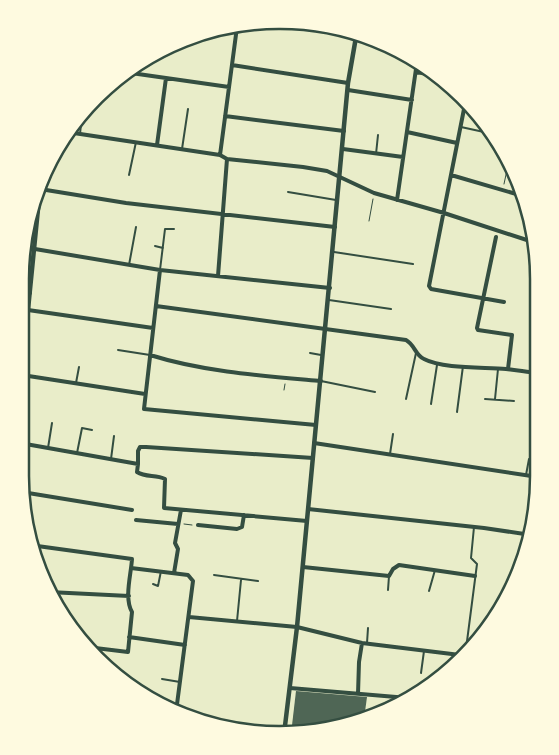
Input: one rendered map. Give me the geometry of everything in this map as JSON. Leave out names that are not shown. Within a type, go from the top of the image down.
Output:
[{"type":"street","points":[[220,155],[236,33]]},
{"type":"street","points":[[285,726],[297,627],[348,83],[355,41]]},
{"type":"street","points":[[232,64],[348,83]]},
{"type":"street","points":[[397,200],[416,72],[422,73]]},
{"type":"street","points":[[136,74],[229,87]]},
{"type":"street","points":[[157,146],[166,78]]},
{"type":"street","points":[[348,90],[412,100]]},
{"type":"street","points":[[464,109],[430,288],[504,302]]},
{"type":"street","points":[[225,116],[344,132]]},
{"type":"street","points":[[407,132],[457,143]]},
{"type":"street","points":[[76,133],[220,155],[227,159],[327,171],[374,193],[527,239]]},
{"type":"street","points":[[343,149],[403,157]]},
{"type":"street","points":[[218,276],[227,159]]},
{"type":"street","points":[[451,174],[515,194]]},
{"type":"street","points":[[46,190],[126,203],[336,227]]},
{"type":"street","points":[[29,302],[38,213]]},
{"type":"street","points":[[496,237],[478,330],[512,334],[508,369]]},
{"type":"street","points":[[31,248],[160,270],[330,288]]},
{"type":"street","points":[[160,270],[144,409],[316,425]]},
{"type":"street","points":[[156,306],[406,340],[411,343],[416,353],[425,360],[463,366],[530,372]]},
{"type":"street","points":[[29,310],[153,328]]},
{"type":"street","points":[[150,355],[168,361],[202,367],[320,381]]},
{"type":"street","points":[[29,380],[145,394]]},
{"type":"street","points":[[314,443],[530,476]]},
{"type":"street","points":[[29,444],[138,464]]},
{"type":"street","points":[[307,521],[164,508],[165,479],[141,475],[137,472],[138,451],[140,447],[146,447],[313,458]]},
{"type":"street","points":[[29,493],[132,510]]},
{"type":"street","points":[[174,573],[178,549],[175,543],[180,510]]},
{"type":"street","points":[[308,510],[523,534]]},
{"type":"street","points":[[198,525],[237,529],[242,527],[244,515]]},
{"type":"street","points":[[136,520],[178,524]]},
{"type":"street","points":[[39,546],[132,560],[129,596],[129,607],[132,612],[128,652],[98,648]]},
{"type":"street","points":[[302,567],[389,576],[393,569],[399,565],[475,576]]},
{"type":"street","points":[[131,568],[188,575],[193,581],[178,704]]},
{"type":"street","points":[[58,592],[129,596]]},
{"type":"street","points":[[189,617],[297,627],[364,643],[455,654]]},
{"type":"street","points":[[130,637],[185,645]]},
{"type":"street","points":[[358,694],[358,662],[364,643]]},
{"type":"street","points":[[290,688],[393,699]]},
{"type":"lane","points":[[182,149],[188,109]]},
{"type":"lane","points":[[80,134],[81,127]]},
{"type":"lane","points":[[460,127],[482,132]]},
{"type":"lane","points":[[376,154],[378,135]]},
{"type":"lane","points":[[129,175],[136,142]]},
{"type":"lane","points":[[288,192],[338,200]]},
{"type":"lane","points":[[129,265],[136,227]]},
{"type":"lane","points":[[160,270],[165,228],[174,228]]},
{"type":"lane","points":[[155,246],[163,248]]},
{"type":"lane","points":[[333,252],[413,264]]},
{"type":"lane","points":[[328,300],[392,309]]},
{"type":"lane","points":[[118,350],[150,355]]},
{"type":"lane","points":[[310,353],[323,355]]},
{"type":"lane","points":[[406,399],[416,353]]},
{"type":"lane","points":[[431,404],[438,363]]},
{"type":"lane","points":[[457,412],[463,366]]},
{"type":"lane","points":[[76,384],[79,367]]},
{"type":"lane","points":[[495,399],[498,368]]},
{"type":"lane","points":[[320,381],[375,392]]},
{"type":"lane","points":[[485,399],[514,401]]},
{"type":"lane","points":[[48,448],[52,423]]},
{"type":"lane","points":[[77,453],[82,428],[92,430]]},
{"type":"lane","points":[[390,454],[393,434]]},
{"type":"lane","points":[[111,459],[114,436]]},
{"type":"lane","points":[[526,475],[529,459]]},
{"type":"lane","points":[[467,642],[476,564],[471,558],[474,527]]},
{"type":"lane","points":[[429,591],[435,570]]},
{"type":"lane","points":[[153,584],[158,586],[161,571]]},
{"type":"lane","points":[[214,575],[258,582]]},
{"type":"lane","points":[[388,590],[389,576]]},
{"type":"lane","points":[[236,621],[241,580]]},
{"type":"lane","points":[[364,643],[368,628]]},
{"type":"lane","points":[[421,673],[424,651]]},
{"type":"lane","points":[[162,679],[180,682]]},
{"type":"path","points":[[503,190],[506,174]]},
{"type":"path","points":[[369,221],[374,193]]},
{"type":"path","points":[[178,524],[198,525]]},
{"type":"building","points":[[296,691],[367,697],[365,711],[360,713],[344,718],[292,726]]}]
